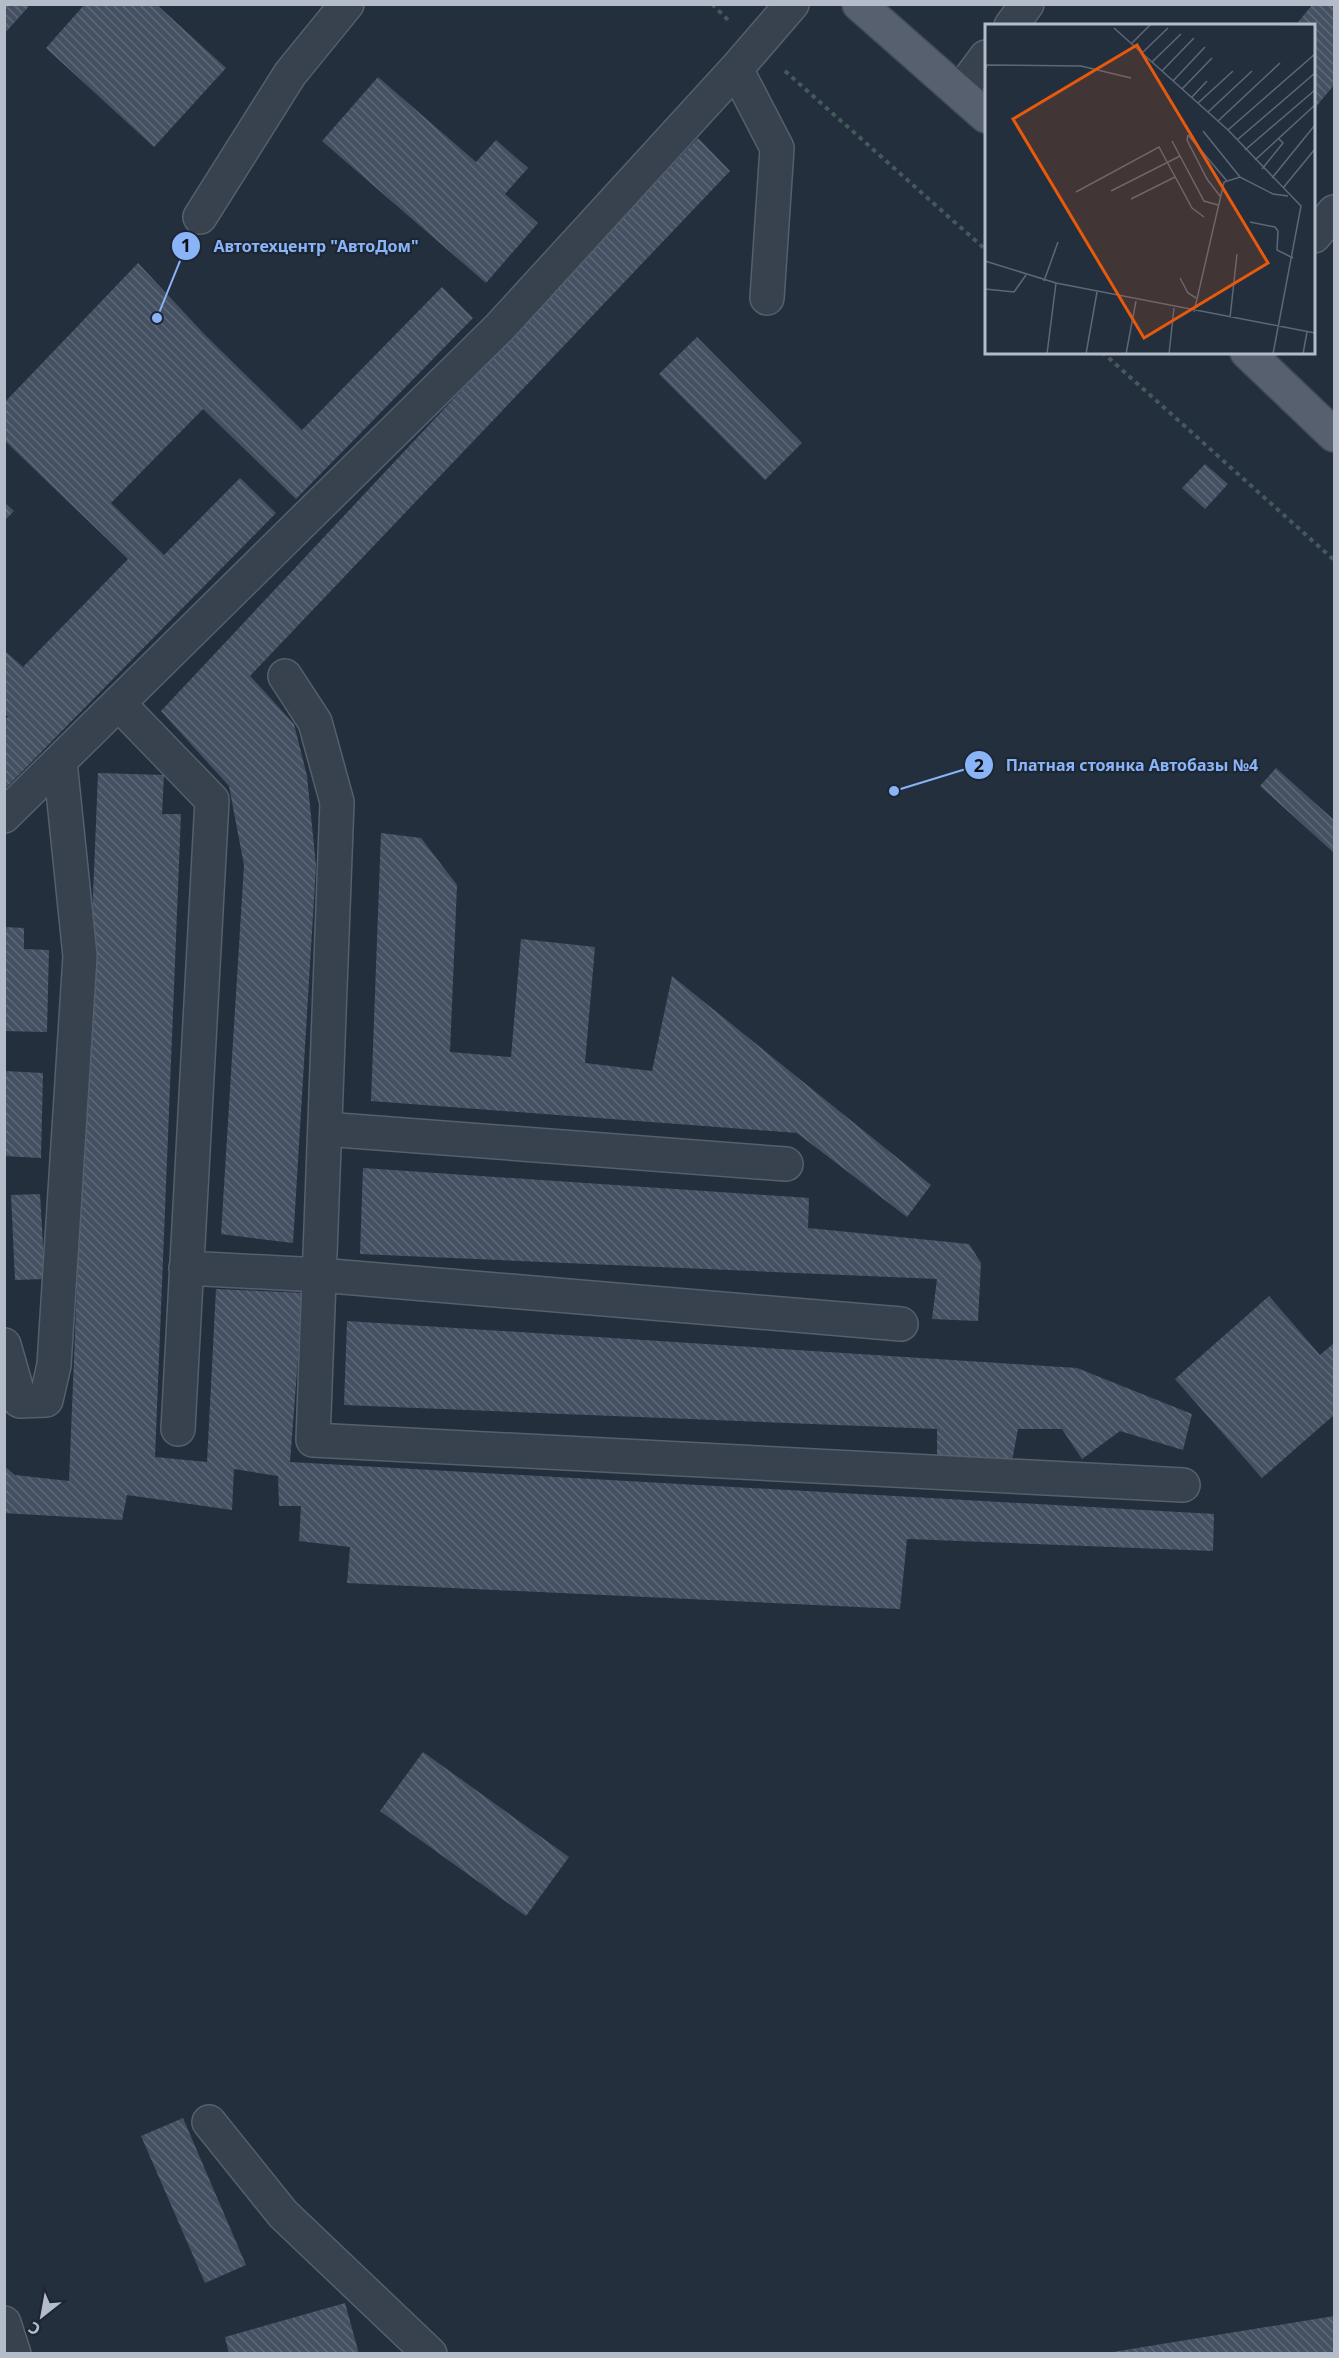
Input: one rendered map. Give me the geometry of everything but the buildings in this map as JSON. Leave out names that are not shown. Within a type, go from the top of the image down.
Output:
[{"type":"main road","points":[[859,4],[985,114]]},
{"type":"main road","points":[[1249,354],[1335,435]]},
{"type":"lane","points":[[200,217],[290,74],[346,4]]},
{"type":"lane","points":[[4,816],[500,327],[792,4]]},
{"type":"lane","points":[[1012,24],[1027,4]]},
{"type":"lane","points":[[746,57],[777,148],[767,298]]},
{"type":"lane","points":[[960,92],[985,60]]},
{"type":"lane","points":[[1315,235],[1335,212]]},
{"type":"lane","points":[[285,676],[315,722],[337,802],[313,1440],[1183,1485]]},
{"type":"lane","points":[[119,704],[212,800],[178,1429]]},
{"type":"lane","points":[[4,1345],[20,1401],[46,1400],[54,1365],[80,956],[60,762]]},
{"type":"lane","points":[[325,1129],[786,1164]]},
{"type":"lane","points":[[186,1268],[319,1275],[901,1324]]},
{"type":"lane","points":[[209,2122],[283,2214],[430,2354]]},
{"type":"lane","points":[[4,2323],[14,2354]]},
{"type":"path","points":[[711,4],[746,57],[985,248]]},
{"type":"path","points":[[1104,354],[1335,560]]},
{"type":"place","name":"Автотехцентр \"АвтоДом\"","points":[[157,318]]},
{"type":"place","name":"Платная стоянка Автобазы №4","points":[[894,791]]}]
